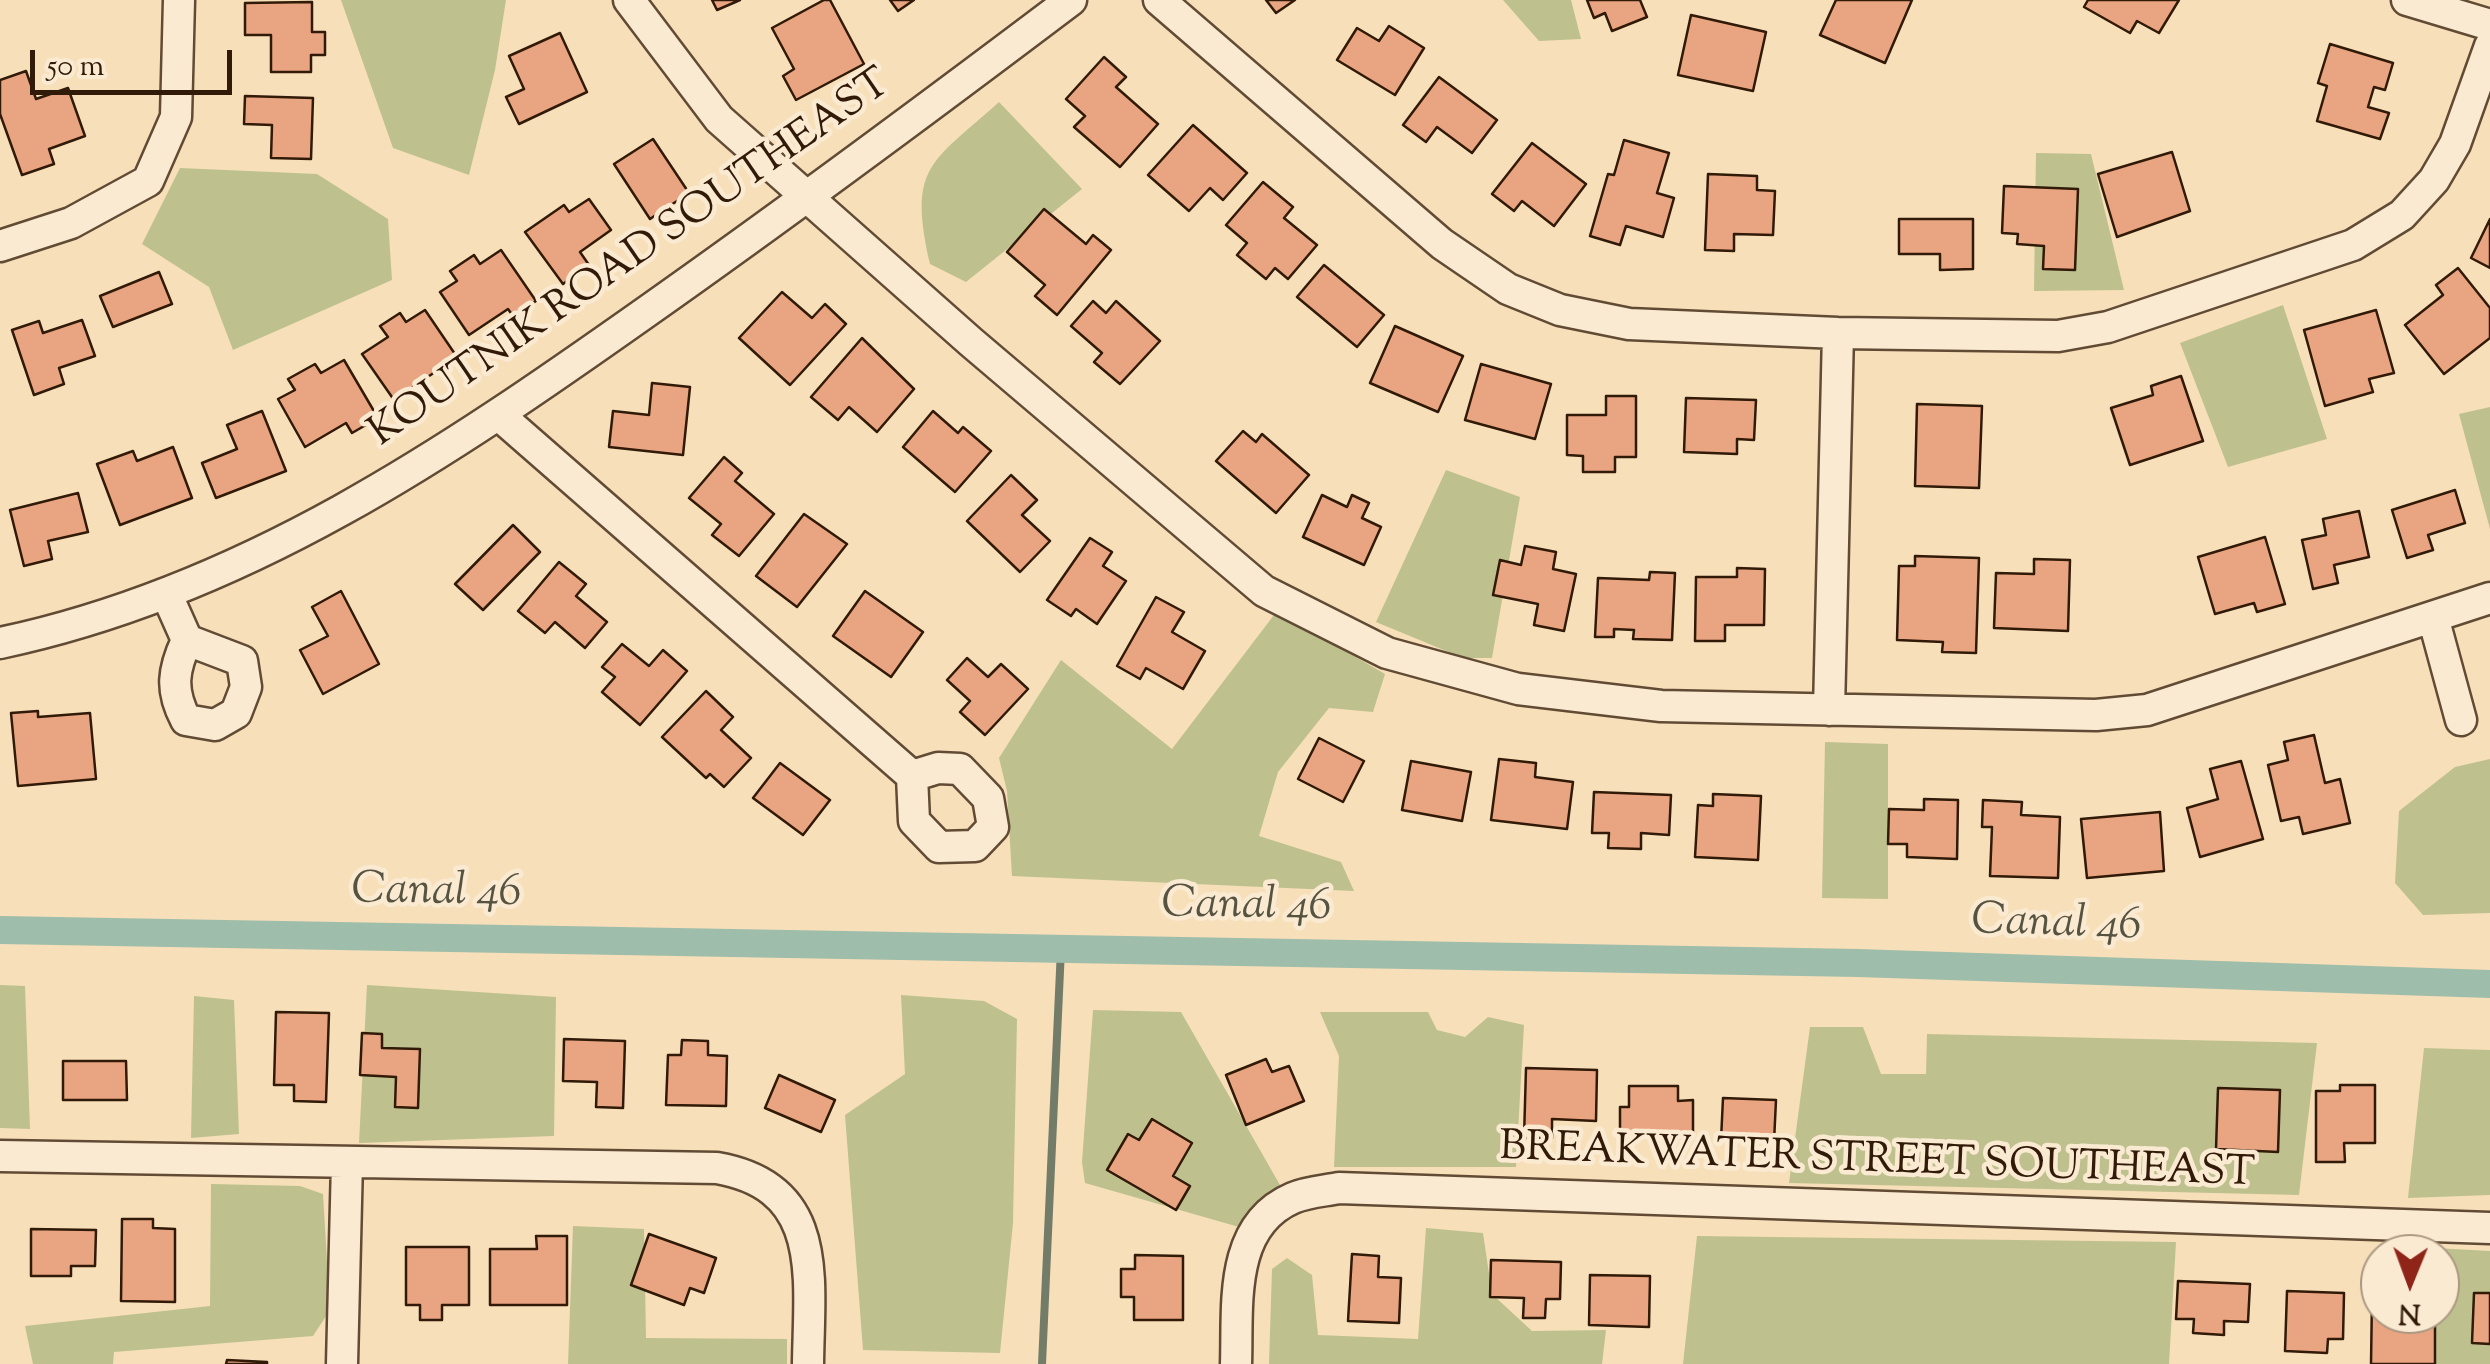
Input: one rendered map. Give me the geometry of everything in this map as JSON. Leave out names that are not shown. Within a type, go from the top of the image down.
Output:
[{"type":"street","points":[[0,246],[71,223],[148,181],[176,117],[179,0]]},
{"type":"street","points":[[630,0],[719,120],[971,342],[1264,590],[1387,653],[1518,689],[1661,706],[2096,714],[2148,710],[2490,598]]},
{"type":"street","name":"KOUTNIK ROAD SOUTHEAST","points":[[0,642],[167,595],[295,539],[500,416],[809,196],[1071,0]]},
{"type":"street","points":[[1159,0],[1442,244],[1508,288],[1560,310],[1629,324],[1838,333],[2058,336],[2108,327],[2353,245],[2402,215],[2434,180],[2455,144],[2490,46]]},
{"type":"street","points":[[2407,0],[2490,25]]},
{"type":"street","points":[[1829,710],[1838,333]]},
{"type":"street","points":[[500,416],[912,776]]},
{"type":"street","points":[[167,595],[187,640]]},
{"type":"street","points":[[2433,617],[2461,720]]},
{"type":"street","points":[[0,1156],[717,1168],[751,1174],[792,1208],[806,1249],[808,1364]]},
{"type":"street","points":[[342,1364],[347,1162]]},
{"type":"street","name":"BREAKWATER STREET SOUTHEAST","points":[[1236,1364],[1238,1281],[1247,1242],[1266,1214],[1294,1198],[1339,1188],[2490,1228]]},
{"type":"green space","points":[[341,0],[506,0],[495,70],[469,175],[393,148]]},
{"type":"green space","points":[[1503,0],[1571,0],[1581,39],[1539,41]]},
{"type":"green space","points":[[999,102],[1082,189],[966,282],[930,264],[922,206],[924,186],[941,155]]},
{"type":"green space","points":[[2036,153],[2091,154],[2124,290],[2034,291]]},
{"type":"green space","points":[[180,168],[317,174],[388,219],[392,280],[233,350],[209,287],[142,244]]},
{"type":"green space","points":[[2283,305],[2327,439],[2228,467],[2180,343]]},
{"type":"green space","points":[[2490,407],[2490,529],[2459,414]]},
{"type":"green space","points":[[1446,470],[1520,497],[1492,658],[1463,658],[1376,622]]},
{"type":"green space","points":[[1277,611],[1385,674],[1373,712],[1329,708],[1278,772],[1259,836],[1341,862],[1354,891],[1012,876],[1007,791],[999,758],[1061,660],[1172,749]]},
{"type":"green space","points":[[1825,742],[1888,744],[1888,899],[1822,898]]},
{"type":"green space","points":[[2490,759],[2490,913],[2423,915],[2395,883],[2399,811],[2455,767]]},
{"type":"green space","points":[[0,985],[25,986],[30,1129],[0,1128]]},
{"type":"green space","points":[[367,985],[556,997],[554,1136],[359,1143]]},
{"type":"green space","points":[[901,995],[984,1001],[1017,1019],[1013,1223],[1000,1353],[863,1350],[845,1115],[905,1074]]},
{"type":"green space","points":[[194,996],[234,1000],[239,1134],[191,1138]]},
{"type":"green space","points":[[1093,1010],[1181,1012],[1284,1192],[1249,1213],[1239,1227],[1085,1183],[1082,1162]]},
{"type":"green space","points":[[1320,1012],[1428,1012],[1437,1030],[1465,1037],[1488,1017],[1524,1025],[1516,1167],[1334,1167],[1339,1056]]},
{"type":"green space","points":[[1810,1027],[1863,1027],[1881,1074],[1926,1074],[1927,1034],[2317,1043],[2299,1195],[1789,1183]]},
{"type":"green space","points":[[2424,1048],[2490,1050],[2490,1195],[2408,1198]]},
{"type":"green space","points":[[211,1184],[300,1186],[323,1194],[330,1310],[313,1336],[114,1352],[113,1364],[33,1364],[25,1326],[210,1306]]},
{"type":"green space","points":[[573,1226],[644,1229],[646,1338],[787,1339],[787,1364],[568,1364]]},
{"type":"green space","points":[[1426,1228],[1483,1233],[1492,1294],[1532,1331],[1606,1330],[1602,1364],[1269,1364],[1272,1269],[1287,1258],[1312,1275],[1318,1335],[1418,1339]]},
{"type":"green space","points":[[1697,1236],[2176,1242],[2169,1364],[1683,1364]]},
{"type":"green space","points":[[2460,1249],[2490,1251],[2490,1364],[2378,1364],[2378,1334],[2460,1334]]},
{"type":"building","points":[[712,0],[740,0],[717,10]]},
{"type":"building","points":[[830,0],[864,64],[796,100],[783,76],[794,69],[772,28]]},
{"type":"building","points":[[890,0],[914,0],[898,11]]},
{"type":"building","points":[[1266,0],[1295,0],[1276,13]]},
{"type":"building","points":[[1587,0],[1640,0],[1647,17],[1612,31],[1605,13],[1594,18]]},
{"type":"building","points":[[1836,0],[1912,0],[1885,63],[1820,35]]},
{"type":"building","points":[[2088,0],[2179,0],[2159,33],[2137,21],[2130,33],[2084,7]]},
{"type":"building","points":[[312,2],[312,32],[325,32],[325,55],[311,55],[311,72],[271,72],[271,35],[245,35],[245,3]]},
{"type":"building","points":[[1691,15],[1766,32],[1753,91],[1678,75]]},
{"type":"building","points":[[1389,26],[1424,48],[1395,95],[1337,60],[1357,28],[1379,41]]},
{"type":"building","points":[[560,33],[587,92],[519,124],[506,97],[524,89],[509,56]]},
{"type":"building","points":[[2330,44],[2393,63],[2385,90],[2374,87],[2368,107],[2389,113],[2380,139],[2317,121],[2327,86],[2318,83]]},
{"type":"building","points":[[1104,57],[1126,77],[1116,87],[1158,124],[1120,167],[1074,127],[1085,116],[1066,99]]},
{"type":"building","points":[[26,71],[36,99],[68,88],[85,136],[49,149],[54,164],[22,175],[0,114],[0,80]]},
{"type":"building","points":[[1439,77],[1497,120],[1472,153],[1437,127],[1426,142],[1403,125]]},
{"type":"building","points":[[245,96],[313,98],[311,159],[271,158],[272,125],[244,124]]},
{"type":"building","points":[[1193,125],[1247,173],[1223,200],[1210,188],[1189,211],[1148,175]]},
{"type":"building","points":[[653,139],[689,193],[650,219],[614,164]]},
{"type":"building","points":[[1624,140],[1669,153],[1657,193],[1674,198],[1663,237],[1626,226],[1620,245],[1590,236],[1608,174],[1614,175]]},
{"type":"building","points":[[1532,143],[1586,184],[1554,226],[1522,201],[1514,211],[1492,194]]},
{"type":"building","points":[[2172,152],[2190,211],[2117,237],[2098,174]]},
{"type":"building","points":[[1708,174],[1757,176],[1757,190],[1775,191],[1773,235],[1734,234],[1734,251],[1705,250]]},
{"type":"building","points":[[1263,182],[1293,207],[1284,218],[1317,245],[1288,279],[1275,268],[1266,279],[1237,255],[1247,243],[1226,225]]},
{"type":"building","points":[[2004,186],[2078,189],[2075,270],[2043,269],[2044,246],[2017,244],[2018,234],[2002,233]]},
{"type":"building","points":[[589,199],[611,230],[580,252],[589,265],[563,284],[525,232],[564,205],[569,212]]},
{"type":"building","points":[[1044,209],[1086,244],[1093,235],[1111,250],[1057,315],[1035,296],[1045,285],[1007,252]]},
{"type":"building","points":[[1899,219],[1973,219],[1973,269],[1940,270],[1940,254],[1899,254]]},
{"type":"building","points":[[2490,219],[2490,268],[2471,258]]},
{"type":"building","points":[[501,250],[536,301],[513,316],[508,309],[469,335],[440,292],[457,281],[450,271],[474,255],[480,264]]},
{"type":"building","points":[[1324,265],[1384,315],[1357,347],[1297,297]]},
{"type":"building","points":[[2458,268],[2490,308],[2490,338],[2444,374],[2405,325],[2443,295],[2436,285]]},
{"type":"building","points":[[159,272],[172,304],[113,327],[100,296]]},
{"type":"building","points":[[782,292],[812,318],[825,304],[846,324],[790,385],[739,338]]},
{"type":"building","points":[[1093,301],[1106,313],[1116,301],[1160,341],[1120,384],[1094,362],[1102,353],[1071,326]]},
{"type":"building","points":[[425,310],[457,357],[394,400],[362,354],[388,337],[380,326],[400,313],[406,322]]},
{"type":"building","points":[[2376,310],[2394,373],[2369,379],[2373,392],[2325,406],[2304,330]]},
{"type":"building","points":[[82,320],[95,356],[59,368],[64,384],[34,395],[12,330],[39,321],[43,333]]},
{"type":"building","points":[[1395,326],[1463,356],[1438,412],[1370,383]]},
{"type":"building","points":[[862,338],[914,389],[877,432],[849,407],[838,420],[811,397]]},
{"type":"building","points":[[344,360],[378,418],[352,433],[346,423],[305,447],[278,399],[295,390],[288,379],[315,364],[321,373]]},
{"type":"building","points":[[1481,364],[1551,384],[1535,439],[1465,420]]},
{"type":"building","points":[[2181,376],[2203,441],[2130,465],[2111,408],[2153,395],[2151,386]]},
{"type":"building","points":[[652,383],[690,387],[683,455],[609,447],[613,411],[649,415]]},
{"type":"building","points":[[1606,396],[1636,396],[1636,457],[1615,457],[1615,472],[1583,472],[1583,456],[1567,455],[1567,415],[1606,415]]},
{"type":"building","points":[[1686,398],[1756,400],[1754,440],[1737,439],[1737,454],[1684,452]]},
{"type":"building","points":[[1917,404],[1982,406],[1979,488],[1915,486]]},
{"type":"building","points":[[262,411],[286,471],[216,498],[202,463],[237,449],[227,425]]},
{"type":"building","points":[[933,411],[958,433],[963,427],[991,451],[955,492],[903,447]]},
{"type":"building","points":[[1243,431],[1256,442],[1262,434],[1309,475],[1276,513],[1216,461]]},
{"type":"building","points":[[173,447],[192,498],[120,525],[97,464],[133,451],[137,461]]},
{"type":"building","points":[[724,457],[742,473],[735,481],[774,514],[739,556],[712,535],[721,524],[689,498]]},
{"type":"building","points":[[1011,475],[1037,500],[1022,515],[1050,541],[1020,572],[967,521]]},
{"type":"building","points":[[2455,490],[2465,523],[2428,535],[2433,550],[2407,558],[2392,510]]},
{"type":"building","points":[[78,493],[88,532],[48,541],[52,559],[24,566],[10,510]]},
{"type":"building","points":[[1322,495],[1347,507],[1352,495],[1369,503],[1362,518],[1381,527],[1364,565],[1303,537]]},
{"type":"building","points":[[2359,511],[2369,557],[2334,565],[2338,583],[2313,589],[2302,540],[2326,535],[2323,519]]},
{"type":"building","points":[[804,514],[847,544],[797,607],[756,576]]},
{"type":"building","points":[[513,525],[540,552],[483,610],[455,584]]},
{"type":"building","points":[[2265,537],[2285,604],[2257,612],[2254,603],[2215,614],[2198,557]]},
{"type":"building","points":[[1090,538],[1112,552],[1103,566],[1126,581],[1097,624],[1076,609],[1071,616],[1047,600]]},
{"type":"building","points":[[1525,546],[1556,552],[1553,569],[1576,574],[1564,631],[1534,625],[1538,604],[1493,595],[1500,560],[1521,565]]},
{"type":"building","points":[[1915,556],[1979,558],[1976,653],[1942,652],[1943,642],[1897,640],[1899,566],[1915,566]]},
{"type":"building","points":[[2034,559],[2070,560],[2068,631],[1994,628],[1996,573],[2034,574]]},
{"type":"building","points":[[559,562],[586,584],[576,596],[607,622],[585,648],[555,622],[545,633],[518,611]]},
{"type":"building","points":[[1737,568],[1765,569],[1764,625],[1725,625],[1725,641],[1695,641],[1696,577],[1737,577]]},
{"type":"building","points":[[1650,572],[1675,573],[1672,640],[1633,639],[1634,630],[1614,629],[1614,637],[1595,637],[1598,578],[1649,580]]},
{"type":"building","points":[[341,591],[379,664],[323,694],[300,650],[328,636],[312,607]]},
{"type":"building","points":[[865,591],[923,632],[891,677],[833,636]]},
{"type":"building","points":[[1156,597],[1184,612],[1172,632],[1205,651],[1183,689],[1146,668],[1140,679],[1117,666]]},
{"type":"building","points":[[622,644],[649,666],[663,650],[687,671],[640,725],[602,692],[615,677],[602,667]]},
{"type":"building","points":[[967,658],[988,677],[1001,664],[1028,689],[985,735],[960,712],[970,701],[947,680]]},
{"type":"building","points":[[706,691],[733,717],[721,730],[751,758],[724,787],[710,774],[706,778],[662,737]]},
{"type":"building","points":[[38,711],[38,717],[90,713],[96,779],[18,786],[11,713]]},
{"type":"building","points":[[2314,735],[2325,783],[2340,779],[2350,823],[2303,834],[2299,817],[2281,821],[2268,765],[2288,760],[2284,742]]},
{"type":"building","points":[[1319,738],[1364,761],[1343,802],[1298,779]]},
{"type":"building","points":[[1499,759],[1536,763],[1535,777],[1573,782],[1567,829],[1491,820]]},
{"type":"building","points":[[1411,761],[1471,772],[1462,821],[1402,810]]},
{"type":"building","points":[[2241,761],[2263,839],[2200,857],[2187,808],[2218,799],[2210,769]]},
{"type":"building","points":[[780,763],[830,800],[803,835],[753,798]]},
{"type":"building","points":[[1594,792],[1671,795],[1669,835],[1641,833],[1641,849],[1608,848],[1609,833],[1592,833]]},
{"type":"building","points":[[1713,794],[1761,796],[1758,860],[1695,857],[1698,805],[1713,806]]},
{"type":"building","points":[[1924,799],[1958,800],[1957,859],[1907,857],[1907,844],[1888,844],[1889,809],[1924,810]]},
{"type":"building","points":[[1983,800],[2022,802],[2021,815],[2060,817],[2058,878],[1990,876],[1992,827],[1982,827]]},
{"type":"building","points":[[2160,812],[2164,871],[2087,878],[2081,819]]},
{"type":"building","points":[[276,1012],[329,1013],[326,1102],[294,1101],[294,1085],[274,1085]]},
{"type":"building","points":[[362,1033],[382,1034],[382,1048],[420,1049],[418,1108],[395,1107],[396,1077],[360,1075]]},
{"type":"building","points":[[564,1039],[625,1041],[623,1108],[596,1107],[597,1082],[563,1081]]},
{"type":"building","points":[[682,1040],[708,1041],[708,1055],[727,1056],[726,1106],[666,1105],[668,1055],[681,1055]]},
{"type":"building","points":[[1266,1059],[1272,1072],[1289,1066],[1304,1101],[1246,1125],[1226,1075]]},
{"type":"building","points":[[63,1061],[126,1061],[127,1100],[63,1100]]},
{"type":"building","points":[[1526,1068],[1597,1070],[1596,1121],[1552,1119],[1552,1138],[1524,1138]]},
{"type":"building","points":[[779,1075],[835,1100],[821,1132],[765,1108]]},
{"type":"building","points":[[2340,1085],[2375,1085],[2375,1143],[2344,1143],[2345,1162],[2316,1162],[2316,1091],[2340,1091]]},
{"type":"building","points":[[1629,1086],[1678,1086],[1678,1101],[1693,1100],[1693,1137],[1620,1137],[1620,1107],[1629,1107]]},
{"type":"building","points":[[2218,1088],[2280,1090],[2278,1152],[2216,1149]]},
{"type":"building","points":[[1723,1098],[1776,1100],[1774,1142],[1721,1140]]},
{"type":"building","points":[[1152,1119],[1192,1143],[1173,1176],[1190,1186],[1176,1210],[1107,1170],[1128,1134],[1139,1140]]},
{"type":"building","points":[[122,1219],[153,1219],[153,1228],[175,1229],[175,1302],[121,1301]]},
{"type":"building","points":[[31,1229],[96,1230],[95,1266],[71,1266],[71,1276],[31,1276]]},
{"type":"building","points":[[649,1234],[716,1258],[704,1293],[690,1288],[684,1305],[631,1285]]},
{"type":"building","points":[[536,1236],[567,1236],[567,1305],[490,1305],[490,1249],[537,1249]]},
{"type":"building","points":[[406,1247],[469,1247],[469,1305],[442,1305],[442,1320],[420,1320],[420,1305],[406,1305]]},
{"type":"building","points":[[1352,1254],[1379,1256],[1378,1277],[1401,1278],[1399,1323],[1348,1321]]},
{"type":"building","points":[[1135,1255],[1183,1256],[1183,1320],[1134,1320],[1134,1297],[1121,1297],[1121,1269],[1135,1269]]},
{"type":"building","points":[[1491,1260],[1561,1262],[1560,1299],[1546,1299],[1545,1318],[1523,1318],[1524,1298],[1490,1297]]},
{"type":"building","points":[[1590,1275],[1650,1276],[1649,1327],[1589,1325]]},
{"type":"building","points":[[2178,1281],[2250,1284],[2248,1322],[2224,1321],[2224,1335],[2193,1333],[2194,1319],[2176,1319]]},
{"type":"building","points":[[2287,1291],[2344,1293],[2343,1339],[2328,1339],[2327,1353],[2285,1351]]},
{"type":"building","points":[[2474,1293],[2490,1293],[2490,1344],[2472,1343]]},
{"type":"building","points":[[2371,1334],[2435,1334],[2435,1364],[2371,1364]]},
{"type":"building","points":[[227,1360],[267,1362],[267,1364],[226,1364]]},
{"type":"waterway","name":"Canal 46","points":[[0,930],[1858,963],[2490,984]]},
{"type":"waterway","points":[[1042,1364],[1061,949]]}]
